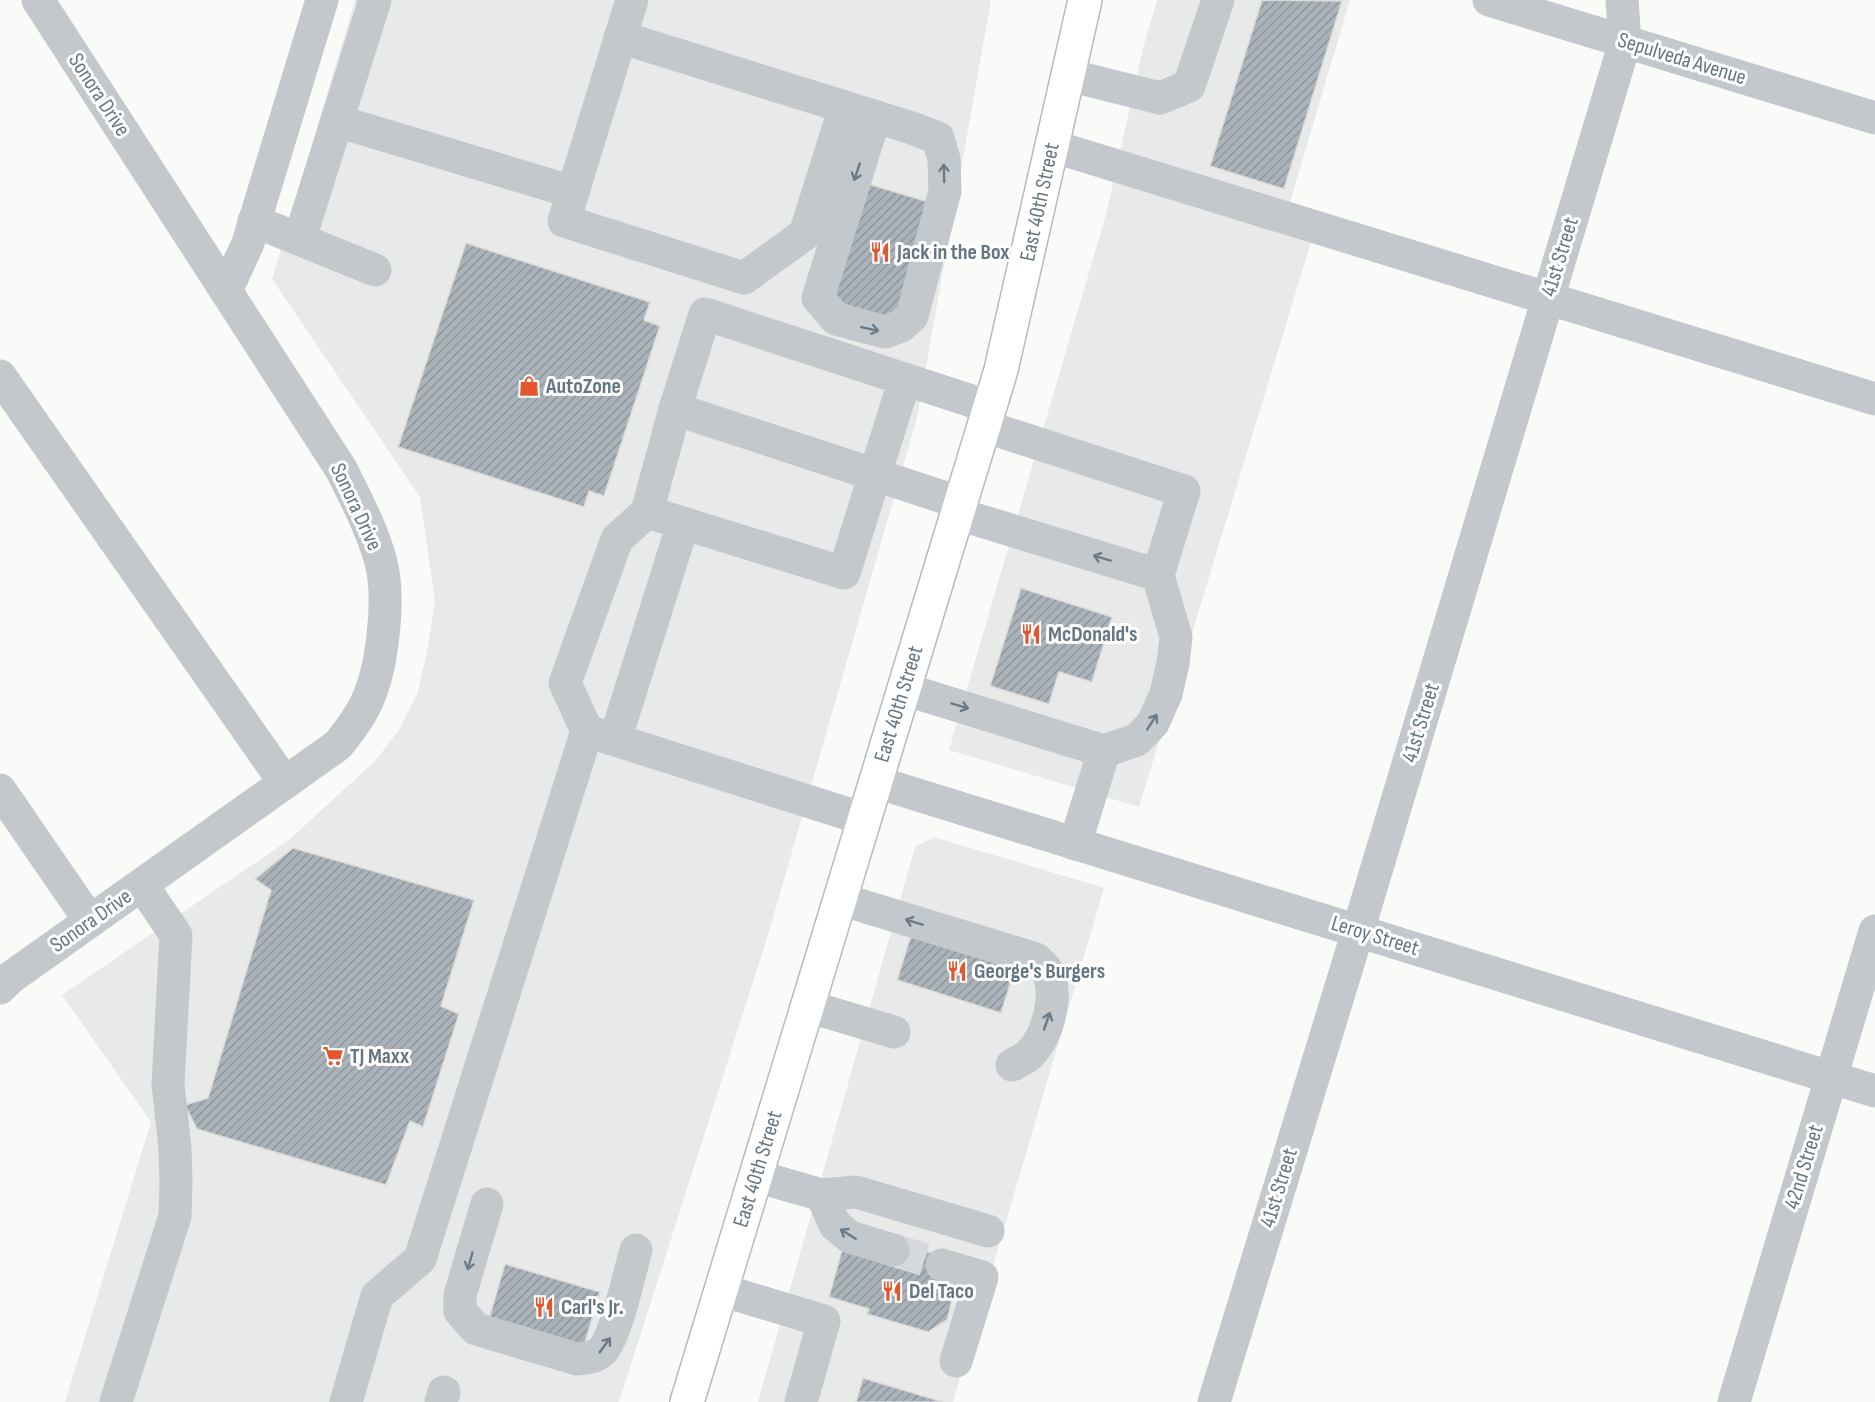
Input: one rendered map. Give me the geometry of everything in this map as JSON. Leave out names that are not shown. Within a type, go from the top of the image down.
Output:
[{"type":"main road","name":"East 40th Street","points":[[687,1402],[1001,370],[1085,0]]},
{"type":"street","name":"Sonora Drive","points":[[0,988],[10,978],[338,745],[369,698],[380,652],[385,607],[381,564],[368,523],[341,469],[38,0]]},
{"type":"street","points":[[226,291],[248,243],[322,0]]},
{"type":"street","points":[[300,238],[375,0]]},
{"type":"street","points":[[632,0],[564,221],[744,278],[805,234],[860,112]]},
{"type":"street","points":[[1068,75],[1160,98],[1189,86],[1218,0]]},
{"type":"street","name":"Sepulveda Avenue","points":[[1489,0],[1875,118]]},
{"type":"street","points":[[1622,0],[1625,42]]},
{"type":"street","points":[[620,37],[912,128],[938,138],[944,159],[945,191],[912,316],[901,327],[885,332],[836,319],[818,298],[860,112]]},
{"type":"street","name":"41st Street","points":[[1214,1402],[1625,42]]},
{"type":"street","points":[[337,121],[573,192]]},
{"type":"street","points":[[1052,146],[1875,399]]},
{"type":"street","points":[[254,221],[375,270]]},
{"type":"street","points":[[717,270],[647,512],[617,539],[565,683],[601,736],[864,819]]},
{"type":"street","points":[[705,315],[905,379],[987,417],[1184,491],[1158,575],[1176,637],[1166,694],[1153,723],[1137,740],[1104,751],[904,689]]},
{"type":"street","points":[[0,376],[285,783]]},
{"type":"street","points":[[647,512],[844,573],[905,379]]},
{"type":"street","points":[[675,409],[875,475],[959,509],[1158,575]]},
{"type":"street","points":[[346,1402],[377,1296],[420,1259],[601,736],[683,524]]},
{"type":"street","points":[[1075,844],[1104,751]]},
{"type":"street","name":"Leroy Street","points":[[876,782],[1875,1091]]},
{"type":"street","points":[[0,790],[90,921]]},
{"type":"street","points":[[116,1402],[175,1216],[175,1148],[168,1084],[176,935],[142,885]]},
{"type":"street","points":[[840,899],[1036,959],[1046,968],[1053,998],[1049,1018],[1029,1054],[1012,1065]]},
{"type":"street","name":"42nd Street","points":[[1734,1402],[1875,931]]},
{"type":"street","points":[[807,1006],[894,1032]]},
{"type":"street","points":[[756,1176],[822,1195],[856,1192],[988,1231]]},
{"type":"street","points":[[822,1195],[835,1225],[850,1237],[892,1250]]},
{"type":"street","points":[[487,1204],[460,1295],[460,1311],[476,1329],[577,1359],[592,1358],[602,1351],[611,1338],[636,1250]]},
{"type":"street","points":[[942,1265],[982,1277],[956,1361]]},
{"type":"street","points":[[721,1290],[824,1321],[801,1402]]},
{"type":"shaded area","points":[[355,0],[991,0],[917,418],[768,935],[619,1402],[65,1402],[151,1122],[62,995],[290,839],[376,760],[398,731],[417,695],[428,647],[435,601],[420,497],[272,279]]},
{"type":"shaded area","points":[[1157,0],[1350,0],[1282,229],[1312,239],[1139,807],[949,750],[1107,211],[1143,48]]},
{"type":"shaded area","points":[[934,837],[1104,888],[953,1402],[758,1402],[915,847]]},
{"type":"building","points":[[1262,0],[1342,1],[1284,189],[1210,166]]},
{"type":"building","name":"Jack in the Box","points":[[865,183],[932,203],[897,320],[829,300]]},
{"type":"building","name":"AutoZone","points":[[466,243],[650,302],[644,320],[660,326],[604,496],[589,491],[584,507],[398,447]]},
{"type":"building","points":[[1021,588],[1112,617],[1092,682],[1059,672],[1049,704],[990,686]]},
{"type":"building","name":"TJ Maxx","points":[[293,848],[474,900],[441,1006],[459,1014],[423,1127],[410,1121],[386,1185],[197,1129],[185,1105],[208,1098],[271,890],[255,879]]},
{"type":"building","name":"George's Burgers","points":[[913,929],[1017,962],[1001,1013],[897,980]]},
{"type":"building","name":"Del Taco","points":[[895,1242],[945,1257],[956,1286],[947,1320],[928,1332],[867,1314],[869,1309],[829,1297],[844,1243]]},
{"type":"building","name":"Carl's Jr.","points":[[505,1264],[600,1292],[583,1349],[488,1322]]},
{"type":"building","points":[[863,1378],[943,1402],[856,1402]]},
{"type":"tunnel","points":[[893,1250],[942,1265]]},
{"type":"place","name":"Jack in the Box","points":[[880,252]]},
{"type":"place","name":"AutoZone","points":[[529,386]]},
{"type":"place","name":"McDonald's","points":[[1031,634]]},
{"type":"place","name":"George's Burgers","points":[[957,971]]},
{"type":"place","name":"TJ Maxx","points":[[333,1056]]},
{"type":"place","name":"Del Taco","points":[[892,1291]]},
{"type":"place","name":"Carl's Jr.","points":[[544,1307]]}]
